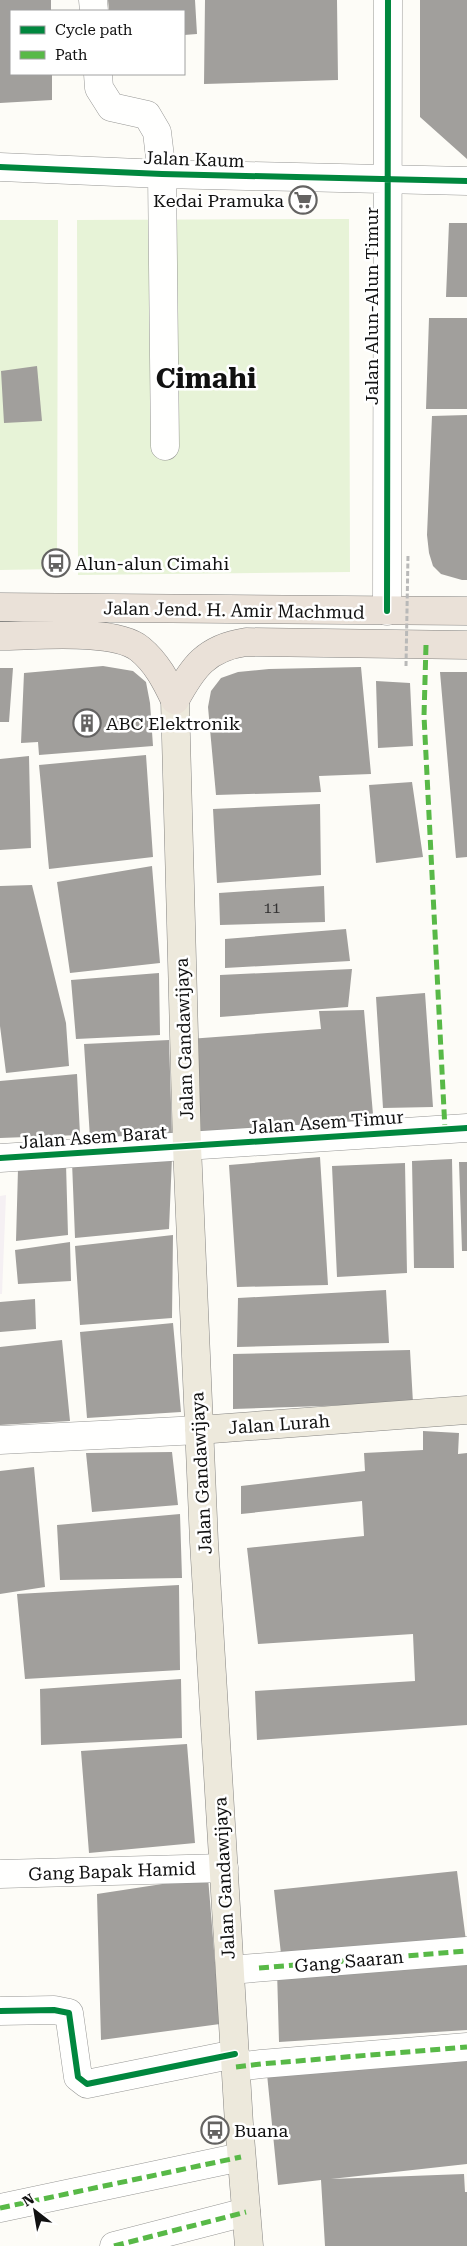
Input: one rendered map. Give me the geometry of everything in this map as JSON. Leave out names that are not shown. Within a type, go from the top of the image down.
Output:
[{"type":"highway","name":"Jalan Jend. H. Amir Machmud","points":[[0,607],[467,611]]},
{"type":"highway","name":"Jalan Jend. H. Amir Machmud","points":[[0,636],[95,636],[121,639],[139,648],[153,662],[164,676],[175,700]]},
{"type":"highway","name":"Jalan Jend. H. Amir Machmud","points":[[175,700],[190,673],[203,659],[218,649],[232,644],[246,642],[467,645]]},
{"type":"main road","name":"Jalan Gandawijaya","points":[[175,700],[187,1146],[199,1430],[241,2157],[249,2246]]},
{"type":"main road","name":"Jalan Lurah","points":[[199,1430],[467,1410]]},
{"type":"street","name":"Jalan Alun-Alun Timur","points":[[387,611],[386,180],[388,0]]},
{"type":"street","points":[[98,75],[99,88],[111,107],[147,115],[157,132],[162,174],[165,446]]},
{"type":"street","name":"Jalan Kaum","points":[[0,167],[162,174],[467,181]]},
{"type":"street","name":"Jalan Asem Timur","points":[[187,1146],[467,1128]]},
{"type":"street","name":"Jalan Asem Barat","points":[[0,1158],[187,1146]]},
{"type":"street","name":"Jalan Lurah","points":[[0,1440],[199,1430]]},
{"type":"street","name":"Gang Bapak Hamid","points":[[0,1874],[224,1868]]},
{"type":"street","name":"Gang Saaran","points":[[230,1970],[467,1951]]},
{"type":"street","points":[[0,2011],[54,2010],[69,2013],[78,2077],[87,2084],[236,2061],[467,2047]]},
{"type":"street","points":[[0,2208],[241,2157]]},
{"type":"street","points":[[114,2246],[246,2212]]},
{"type":"path","points":[[406,666],[408,554]]},
{"type":"shaded area","points":[[6,1195],[2,1294],[0,1294],[0,1196]]},
{"type":"green space","name":"Alun-alun Cimahi","points":[[349,219],[350,572],[78,575],[77,220]]},
{"type":"green space","points":[[0,220],[58,220],[57,569],[0,570]]},
{"type":"building","points":[[0,0],[51,0],[51,10],[10,10],[10,75],[52,75],[52,100],[0,103]]},
{"type":"building","points":[[108,0],[195,0],[197,34],[185,35],[185,10],[109,10]]},
{"type":"building","points":[[205,0],[337,0],[338,80],[204,84]]},
{"type":"building","points":[[420,0],[467,0],[467,159],[420,117]]},
{"type":"building","points":[[449,223],[467,223],[467,297],[446,297]]},
{"type":"building","points":[[429,318],[467,318],[467,409],[426,409]]},
{"type":"building","points":[[37,366],[42,421],[4,423],[1,371]]},
{"type":"building","points":[[467,415],[467,580],[462,580],[441,574],[433,566],[427,535],[432,416]]},
{"type":"building","name":"ABC Elektronik","points":[[103,666],[133,671],[146,682],[150,703],[153,746],[39,755],[38,742],[21,743],[24,673]]},
{"type":"building","points":[[361,667],[371,774],[319,776],[321,792],[216,795],[208,707],[211,691],[221,678],[238,672],[269,669]]},
{"type":"building","points":[[0,668],[13,668],[9,722],[0,722]]},
{"type":"building","points":[[440,672],[467,672],[467,857],[456,858]]},
{"type":"building","points":[[376,681],[410,683],[413,746],[378,748]]},
{"type":"building","points":[[146,755],[153,857],[49,869],[39,765]]},
{"type":"building","points":[[29,756],[31,848],[0,850],[0,759]]},
{"type":"building","points":[[412,782],[423,857],[376,863],[369,785]]},
{"type":"building","points":[[320,804],[321,875],[217,883],[213,809]]},
{"type":"building","points":[[152,866],[160,963],[70,973],[57,882]]},
{"type":"building","points":[[32,885],[66,1023],[69,1066],[6,1073],[0,1026],[0,886]]},
{"type":"building","points":[[324,886],[325,922],[220,925],[219,893]]},
{"type":"building","points":[[346,929],[350,961],[225,968],[225,939]]},
{"type":"building","points":[[352,969],[348,1007],[220,1017],[220,975]]},
{"type":"building","points":[[159,973],[160,1035],[76,1039],[71,980]]},
{"type":"building","points":[[425,993],[433,1107],[383,1108],[376,997]]},
{"type":"building","points":[[364,1010],[374,1126],[195,1133],[189,1039],[321,1029],[319,1011]]},
{"type":"building","points":[[169,1040],[172,1135],[90,1138],[84,1044]]},
{"type":"building","points":[[77,1074],[80,1135],[0,1138],[0,1081]]},
{"type":"building","points":[[172,1157],[169,1229],[75,1238],[72,1162]]},
{"type":"building","points":[[320,1157],[328,1285],[237,1287],[229,1165]]},
{"type":"building","points":[[452,1159],[454,1268],[414,1268],[412,1161]]},
{"type":"building","points":[[459,1162],[467,1162],[467,1251],[462,1251]]},
{"type":"building","points":[[405,1163],[407,1273],[337,1277],[332,1166]]},
{"type":"building","points":[[66,1164],[68,1235],[16,1241],[18,1169]]},
{"type":"building","points":[[173,1235],[172,1318],[80,1325],[75,1246]]},
{"type":"building","points":[[70,1242],[71,1281],[18,1284],[15,1250]]},
{"type":"building","points":[[386,1290],[389,1343],[237,1347],[238,1298]]},
{"type":"building","points":[[35,1299],[36,1329],[0,1332],[0,1302]]},
{"type":"building","points":[[173,1323],[181,1412],[87,1418],[80,1332]]},
{"type":"building","points":[[62,1340],[70,1421],[0,1425],[0,1347]]},
{"type":"building","points":[[410,1350],[413,1403],[233,1409],[233,1354]]},
{"type":"building","points":[[423,1431],[459,1433],[458,1454],[467,1453],[467,1725],[257,1740],[255,1691],[415,1681],[413,1634],[258,1644],[247,1548],[364,1536],[362,1501],[241,1514],[241,1486],[365,1471],[364,1453],[423,1450]]},
{"type":"building","points":[[172,1452],[178,1505],[92,1512],[86,1453]]},
{"type":"building","points":[[34,1467],[45,1587],[0,1594],[0,1471]]},
{"type":"building","points":[[180,1514],[182,1578],[60,1580],[57,1525]]},
{"type":"building","points":[[179,1585],[180,1670],[25,1679],[17,1594]]},
{"type":"building","points":[[181,1679],[182,1738],[41,1745],[40,1689]]},
{"type":"building","points":[[187,1744],[195,1843],[89,1853],[81,1751]]},
{"type":"building","points":[[457,1871],[466,1941],[281,1954],[274,1890]]},
{"type":"building","points":[[208,1877],[220,2024],[101,2040],[97,1894]]},
{"type":"building","points":[[467,1960],[467,2030],[279,2042],[277,1970]]},
{"type":"building","points":[[467,2059],[467,2164],[331,2179],[464,2174],[465,2192],[467,2192],[467,2246],[325,2246],[321,2180],[278,2185],[267,2074]]},
{"type":"marked path","points":[[426,645],[424,716],[445,1130]]},
{"type":"marked path","points":[[259,1968],[467,1951]]},
{"type":"marked path","points":[[236,2067],[467,2047]]},
{"type":"marked path","points":[[0,2208],[241,2157]]},
{"type":"marked path","points":[[114,2246],[246,2212]]},
{"type":"cycle path","points":[[387,611],[388,0]]},
{"type":"cycle path","points":[[0,167],[162,174],[467,181]]},
{"type":"cycle path","points":[[0,1158],[467,1128]]},
{"type":"cycle path","points":[[0,2011],[54,2010],[69,2013],[78,2077],[87,2084],[235,2054]]},
{"type":"place","name":"Kedai Pramuka","points":[[303,200]]},
{"type":"place","name":"Alun-alun Cimahi","points":[[56,563]]},
{"type":"place","name":"ABC Elektronik","points":[[87,723]]},
{"type":"place","name":"Buana","points":[[215,2130]]},
{"type":"district","name":"Cimahi","points":[[206,378]]}]
